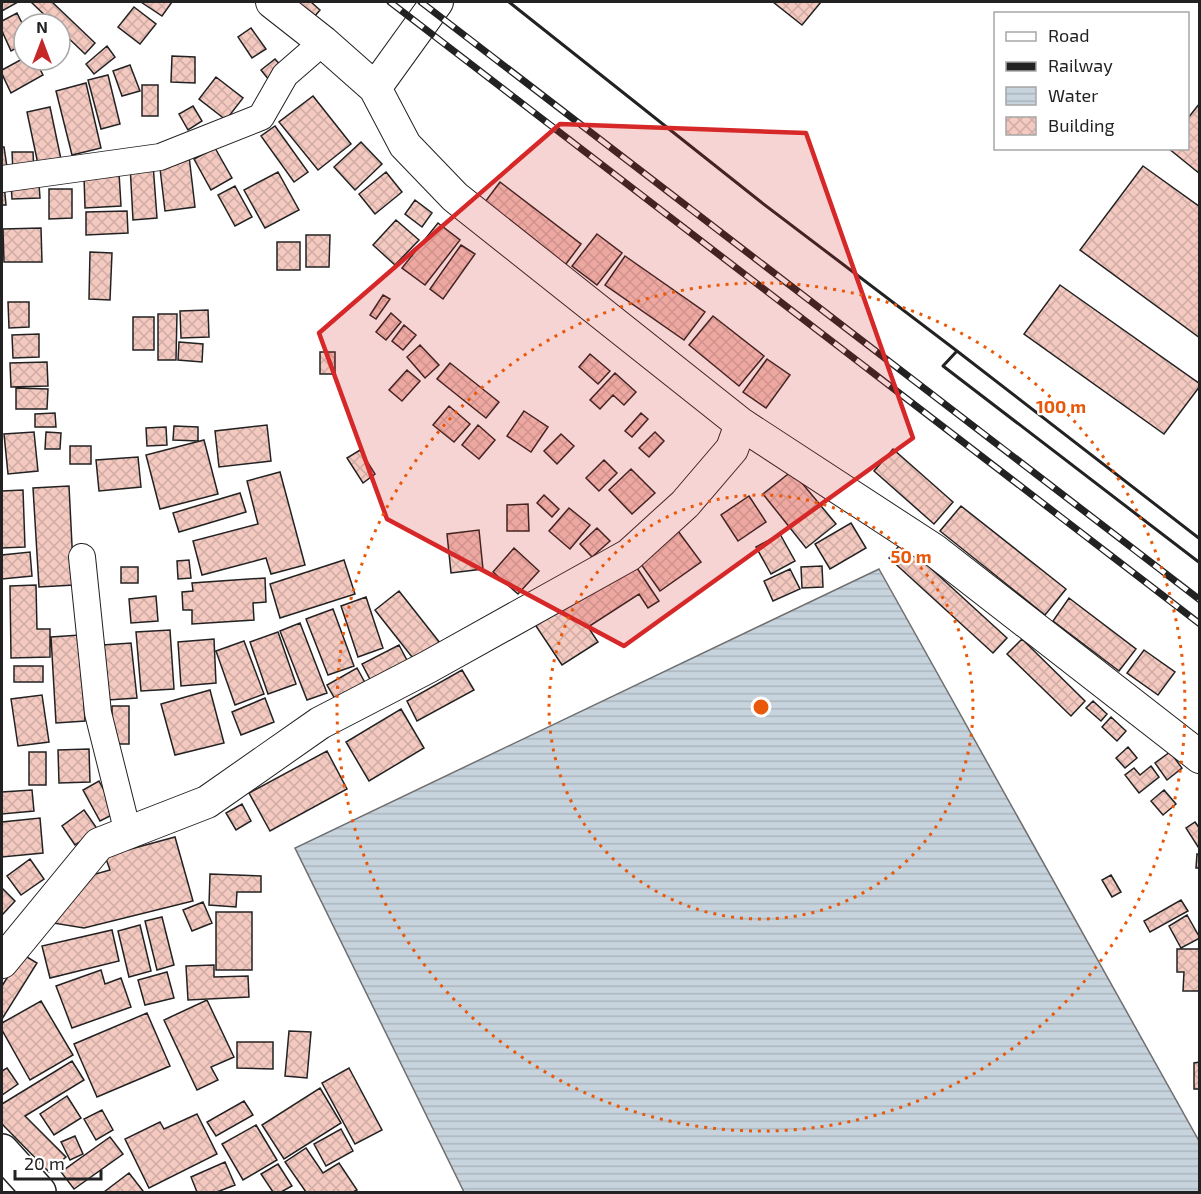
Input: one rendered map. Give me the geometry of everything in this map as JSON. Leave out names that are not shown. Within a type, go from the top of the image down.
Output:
[{"type":"main road","points":[[2,1151],[39,1192]]},
{"type":"street","points":[[272,2],[323,42],[375,88],[405,145],[455,197],[741,424],[934,549],[1200,757]]},
{"type":"street","points":[[375,88],[437,2]]},
{"type":"street","points":[[2,179],[160,157],[261,117],[285,75],[323,42]]},
{"type":"street","points":[[2,962],[99,844],[207,802],[320,723],[428,667],[629,555],[685,504],[732,449],[741,424]]},
{"type":"street","points":[[82,556],[98,714],[128,833]]},
{"type":"highlighted area","points":[[560,124],[806,133],[913,438],[624,646],[387,519],[319,333]]},
{"type":"water","points":[[879,569],[1199,1141],[1199,1192],[464,1192],[295,848]]},
{"type":"building","points":[[2,2],[18,2],[2,11]]},
{"type":"building","points":[[31,2],[52,2],[62,12],[41,12]]},
{"type":"building","points":[[141,2],[172,2],[162,16]]},
{"type":"building","points":[[282,2],[311,2],[320,10],[308,24]]},
{"type":"building","points":[[773,2],[821,2],[802,25]]},
{"type":"building","points":[[134,7],[156,24],[140,44],[118,27]]},
{"type":"building","points":[[12,16],[11,51],[2,31],[2,21]]},
{"type":"building","points":[[72,21],[95,43],[85,54],[72,42]]},
{"type":"building","points":[[251,28],[266,49],[252,58],[238,37]]},
{"type":"building","points":[[107,46],[115,57],[94,74],[86,64]]},
{"type":"building","points":[[172,56],[195,57],[195,83],[171,82]]},
{"type":"building","points":[[275,59],[283,68],[269,80],[261,70]]},
{"type":"building","points":[[12,65],[12,72],[41,72],[43,75],[11,93],[2,70]]},
{"type":"building","points":[[130,65],[140,91],[122,96],[113,71]]},
{"type":"building","points":[[108,75],[120,124],[101,129],[88,80]]},
{"type":"building","points":[[216,77],[243,98],[226,120],[199,99]]},
{"type":"building","points":[[86,83],[101,148],[72,155],[56,91]]},
{"type":"building","points":[[142,85],[158,85],[158,116],[142,116]]},
{"type":"building","points":[[313,96],[351,144],[318,170],[279,122]]},
{"type":"building","points":[[1200,103],[1200,174],[1170,150],[1189,150],[1189,117]]},
{"type":"building","points":[[193,106],[202,121],[188,130],[179,114]]},
{"type":"building","points":[[50,107],[62,164],[39,169],[27,112]]},
{"type":"building","points":[[275,126],[308,172],[294,182],[261,136]]},
{"type":"building","points":[[361,142],[382,164],[355,190],[334,167]]},
{"type":"building","points":[[2,147],[4,147],[8,174],[2,175]]},
{"type":"building","points":[[215,148],[232,178],[211,190],[194,159]]},
{"type":"building","points":[[12,152],[33,152],[34,171],[13,172]]},
{"type":"building","points":[[189,156],[195,207],[165,211],[159,160]]},
{"type":"building","points":[[153,164],[157,218],[133,220],[130,165]]},
{"type":"building","points":[[1143,166],[1200,207],[1200,338],[1080,250]]},
{"type":"building","points":[[278,172],[299,210],[265,228],[244,190]]},
{"type":"building","points":[[386,172],[402,192],[375,214],[359,194]]},
{"type":"building","points":[[119,173],[121,206],[85,208],[84,176]]},
{"type":"building","points":[[500,182],[581,244],[563,268],[482,206]]},
{"type":"building","points":[[4,184],[6,205],[2,205],[2,185]]},
{"type":"building","points":[[11,184],[39,184],[40,198],[12,199]]},
{"type":"building","points":[[235,186],[252,217],[235,226],[218,195]]},
{"type":"building","points":[[49,189],[72,189],[72,218],[49,219]]},
{"type":"building","points":[[415,200],[432,213],[422,227],[405,214]]},
{"type":"building","points":[[127,211],[128,233],[86,235],[86,212]]},
{"type":"building","points":[[396,220],[419,240],[395,265],[373,245]]},
{"type":"building","points":[[438,223],[460,240],[425,285],[402,268]]},
{"type":"building","points":[[41,228],[42,262],[4,262],[3,229]]},
{"type":"building","points":[[597,234],[622,253],[597,285],[572,266]]},
{"type":"building","points":[[306,235],[330,235],[329,267],[306,267]]},
{"type":"building","points":[[277,242],[300,242],[300,270],[277,270]]},
{"type":"building","points":[[461,245],[475,254],[443,299],[430,289]]},
{"type":"building","points":[[90,252],[112,253],[110,300],[89,299]]},
{"type":"building","points":[[625,256],[705,312],[684,340],[605,285]]},
{"type":"building","points":[[1060,285],[1200,384],[1164,434],[1024,334]]},
{"type":"building","points":[[383,295],[390,299],[376,319],[370,315]]},
{"type":"building","points":[[8,302],[29,302],[29,327],[9,328]]},
{"type":"building","points":[[208,310],[209,337],[181,338],[180,311]]},
{"type":"building","points":[[391,313],[401,322],[386,340],[376,332]]},
{"type":"building","points":[[158,314],[177,314],[176,360],[158,360]]},
{"type":"building","points":[[713,316],[764,356],[739,386],[689,345]]},
{"type":"building","points":[[133,317],[154,317],[154,350],[133,350]]},
{"type":"building","points":[[404,325],[416,335],[403,350],[392,341]]},
{"type":"building","points":[[39,334],[39,357],[13,358],[12,335]]},
{"type":"building","points":[[179,342],[203,344],[202,362],[178,360]]},
{"type":"building","points":[[420,345],[439,365],[425,378],[407,357]]},
{"type":"building","points":[[320,352],[335,352],[335,374],[320,374]]},
{"type":"building","points":[[590,354],[610,371],[598,384],[579,367]]},
{"type":"building","points":[[767,359],[790,375],[766,408],[743,392]]},
{"type":"building","points":[[47,362],[48,386],[11,387],[10,363]]},
{"type":"building","points":[[450,363],[499,402],[486,418],[437,379]]},
{"type":"building","points":[[407,370],[420,381],[402,401],[389,390]]},
{"type":"building","points":[[615,373],[636,392],[624,405],[613,395],[600,409],[590,400]]},
{"type":"building","points":[[16,388],[48,389],[47,409],[16,409]]},
{"type":"building","points":[[449,406],[470,424],[454,442],[433,425]]},
{"type":"building","points":[[524,411],[548,427],[531,452],[507,436]]},
{"type":"building","points":[[55,413],[56,427],[35,427],[35,414]]},
{"type":"building","points":[[641,413],[648,419],[632,437],[625,431]]},
{"type":"building","points":[[267,425],[271,461],[219,467],[215,431]]},
{"type":"building","points":[[478,425],[495,440],[479,459],[462,445]]},
{"type":"building","points":[[174,426],[198,427],[198,441],[173,440]]},
{"type":"building","points":[[166,427],[167,445],[147,446],[146,428]]},
{"type":"building","points":[[34,432],[38,471],[8,474],[4,434]]},
{"type":"building","points":[[46,432],[61,433],[60,449],[45,449]]},
{"type":"building","points":[[655,432],[664,441],[649,457],[639,448]]},
{"type":"building","points":[[561,434],[574,446],[557,464],[544,451]]},
{"type":"building","points":[[204,440],[218,494],[160,509],[146,455]]},
{"type":"building","points":[[70,446],[91,446],[91,464],[70,464]]},
{"type":"building","points":[[893,449],[953,502],[934,524],[874,471]]},
{"type":"building","points":[[360,450],[375,474],[363,483],[347,458]]},
{"type":"building","points":[[138,457],[141,487],[99,491],[96,460]]},
{"type":"building","points":[[604,460],[617,473],[599,491],[586,478]]},
{"type":"building","points":[[631,469],[655,493],[632,514],[609,490]]},
{"type":"building","points":[[792,471],[836,524],[806,548],[763,494]]},
{"type":"building","points":[[280,472],[305,565],[271,574],[266,558],[202,575],[193,541],[258,524],[247,481]]},
{"type":"building","points":[[69,486],[74,585],[39,587],[33,488]]},
{"type":"building","points":[[23,490],[25,547],[2,548],[2,491]]},
{"type":"building","points":[[240,493],[246,512],[179,532],[173,513]]},
{"type":"building","points":[[544,495],[559,509],[552,517],[537,503]]},
{"type":"building","points":[[749,496],[766,522],[738,541],[721,515]]},
{"type":"building","points":[[528,504],[529,531],[507,531],[507,505]]},
{"type":"building","points":[[961,506],[1066,589],[1045,615],[940,531]]},
{"type":"building","points":[[569,508],[590,525],[570,549],[549,531]]},
{"type":"building","points":[[851,523],[866,548],[830,569],[815,544]]},
{"type":"building","points":[[597,528],[610,541],[592,557],[580,544]]},
{"type":"building","points":[[479,530],[483,569],[451,573],[447,534]]},
{"type":"building","points":[[678,531],[701,562],[660,591],[638,560]]},
{"type":"building","points":[[780,534],[795,561],[771,574],[756,547]]},
{"type":"building","points":[[902,542],[1007,638],[993,653],[889,558]]},
{"type":"building","points":[[514,548],[539,571],[518,594],[493,572]]},
{"type":"building","points":[[30,552],[32,576],[2,579],[2,555]]},
{"type":"building","points":[[189,560],[191,578],[178,579],[177,561]]},
{"type":"building","points":[[344,560],[355,594],[280,618],[270,584]]},
{"type":"building","points":[[633,562],[659,601],[648,608],[639,594],[588,627],[598,642],[562,665],[530,617]]},
{"type":"building","points":[[822,566],[823,587],[802,588],[801,567]]},
{"type":"building","points":[[121,567],[138,567],[138,583],[121,583]]},
{"type":"building","points":[[790,569],[800,589],[773,601],[764,581]]},
{"type":"building","points":[[265,578],[266,602],[253,603],[254,620],[192,624],[192,610],[183,610],[182,592],[193,591],[192,583]]},
{"type":"building","points":[[36,585],[37,629],[50,629],[50,657],[11,658],[10,586]]},
{"type":"building","points":[[399,591],[440,643],[416,662],[375,610]]},
{"type":"building","points":[[156,596],[158,621],[131,623],[129,599]]},
{"type":"building","points":[[366,597],[383,648],[358,657],[341,606]]},
{"type":"building","points":[[1069,598],[1136,649],[1119,671],[1053,621]]},
{"type":"building","points":[[333,609],[354,666],[328,675],[306,619]]},
{"type":"building","points":[[300,623],[327,693],[307,700],[280,631]]},
{"type":"building","points":[[170,630],[174,689],[141,691],[136,632]]},
{"type":"building","points":[[278,632],[296,684],[268,694],[250,642]]},
{"type":"building","points":[[80,635],[85,721],[56,723],[51,637]]},
{"type":"building","points":[[214,639],[216,683],[181,686],[178,642]]},
{"type":"building","points":[[1022,639],[1085,701],[1071,716],[1007,654]]},
{"type":"building","points":[[244,641],[264,694],[235,705],[216,651]]},
{"type":"building","points":[[131,643],[137,698],[108,700],[103,645]]},
{"type":"building","points":[[399,645],[411,668],[374,687],[362,664]]},
{"type":"building","points":[[1144,650],[1175,672],[1158,695],[1127,673]]},
{"type":"building","points":[[14,666],[43,666],[43,682],[14,682]]},
{"type":"building","points":[[357,668],[369,690],[339,706],[327,685]]},
{"type":"building","points":[[462,670],[474,690],[417,721],[407,701]]},
{"type":"building","points":[[210,690],[224,743],[175,755],[161,704]]},
{"type":"building","points":[[42,695],[49,742],[18,746],[11,699]]},
{"type":"building","points":[[265,698],[274,722],[241,735],[232,712]]},
{"type":"building","points":[[1093,701],[1107,714],[1101,721],[1086,708]]},
{"type":"building","points":[[112,706],[129,706],[129,744],[112,744]]},
{"type":"building","points":[[401,709],[424,748],[369,781],[346,742]]},
{"type":"building","points":[[1111,717],[1126,731],[1117,741],[1102,727]]},
{"type":"building","points":[[1128,747],[1137,758],[1125,768],[1116,758]]},
{"type":"building","points":[[89,749],[90,782],[59,783],[58,750]]},
{"type":"building","points":[[327,751],[347,789],[270,831],[249,793]]},
{"type":"building","points":[[29,752],[46,752],[46,785],[29,785]]},
{"type":"building","points":[[1170,752],[1182,768],[1167,780],[1155,763]]},
{"type":"building","points":[[1151,766],[1159,777],[1139,793],[1125,775],[1134,768],[1140,775]]},
{"type":"building","points":[[99,781],[116,813],[100,821],[83,790]]},
{"type":"building","points":[[32,790],[34,811],[2,814],[2,792]]},
{"type":"building","points":[[1164,790],[1176,804],[1163,815],[1151,801]]},
{"type":"building","points":[[242,804],[251,821],[236,830],[226,813]]},
{"type":"building","points":[[84,810],[98,830],[75,845],[62,826]]},
{"type":"building","points":[[40,818],[43,853],[2,857],[2,822]]},
{"type":"building","points":[[1195,822],[1200,829],[1200,850],[1186,828]]},
{"type":"building","points":[[175,837],[193,901],[84,928],[53,923],[70,881],[110,870],[105,856]]},
{"type":"building","points":[[1197,854],[1200,855],[1200,868],[1196,868]]},
{"type":"building","points":[[30,859],[44,879],[21,895],[7,876]]},
{"type":"building","points":[[210,874],[261,876],[261,892],[237,892],[236,907],[209,905]]},
{"type":"building","points":[[1111,875],[1121,892],[1112,897],[1102,880]]},
{"type":"building","points":[[2,888],[15,901],[2,915]]},
{"type":"building","points":[[1181,900],[1188,911],[1150,932],[1144,921]]},
{"type":"building","points":[[203,902],[212,923],[192,931],[183,910]]},
{"type":"building","points":[[216,912],[252,912],[252,970],[216,970]]},
{"type":"building","points":[[1187,915],[1200,938],[1181,948],[1169,926]]},
{"type":"building","points":[[162,917],[174,965],[157,970],[145,921]]},
{"type":"building","points":[[140,925],[151,971],[129,977],[118,931]]},
{"type":"building","points":[[112,930],[119,961],[50,978],[42,946]]},
{"type":"building","points":[[1177,949],[1200,949],[1200,991],[1183,991],[1184,972],[1177,972]]},
{"type":"building","points":[[22,954],[37,963],[2,1019],[2,986]]},
{"type":"building","points":[[214,965],[214,977],[248,976],[249,997],[188,1000],[186,966]]},
{"type":"building","points":[[101,970],[105,984],[121,978],[131,1007],[72,1028],[56,986]]},
{"type":"building","points":[[167,972],[174,998],[145,1005],[138,980]]},
{"type":"building","points":[[207,1000],[234,1057],[211,1067],[218,1080],[197,1090],[164,1020]]},
{"type":"building","points":[[41,1001],[73,1055],[30,1080],[2,1030],[2,1023]]},
{"type":"building","points":[[147,1013],[170,1066],[97,1097],[74,1044]]},
{"type":"building","points":[[289,1031],[311,1032],[307,1078],[285,1076]]},
{"type":"building","points":[[237,1042],[273,1042],[273,1069],[237,1068]]},
{"type":"building","points":[[72,1061],[84,1080],[25,1116],[66,1157],[49,1172],[2,1124],[2,1104]]},
{"type":"building","points":[[1200,1062],[1200,1089],[1194,1089],[1194,1063]]},
{"type":"building","points":[[7,1068],[18,1084],[2,1095],[2,1071]]},
{"type":"building","points":[[349,1068],[382,1130],[355,1144],[322,1083]]},
{"type":"building","points":[[320,1088],[341,1123],[284,1159],[262,1125]]},
{"type":"building","points":[[67,1096],[81,1118],[54,1135],[40,1114]]},
{"type":"building","points":[[244,1101],[253,1115],[216,1136],[207,1122]]},
{"type":"building","points":[[102,1110],[113,1130],[96,1140],[84,1119]]},
{"type":"building","points":[[197,1114],[217,1154],[149,1188],[125,1139],[160,1122],[164,1129]]},
{"type":"building","points":[[256,1125],[277,1160],[243,1180],[222,1144]]},
{"type":"building","points":[[341,1129],[353,1151],[326,1166],[314,1144]]},
{"type":"building","points":[[75,1136],[83,1154],[70,1160],[61,1142]]},
{"type":"building","points":[[110,1137],[123,1154],[74,1189],[61,1172]]},
{"type":"building","points":[[306,1148],[323,1173],[339,1163],[357,1190],[353,1192],[306,1192],[285,1162]]},
{"type":"building","points":[[225,1162],[235,1185],[217,1192],[197,1192],[191,1177]]},
{"type":"building","points":[[278,1164],[292,1186],[281,1192],[273,1192],[261,1174]]},
{"type":"building","points":[[129,1173],[143,1191],[104,1192]]},
{"type":"railway","points":[[390,2],[1200,624]]},
{"type":"railway","points":[[421,2],[1200,600]]},
{"type":"wall","points":[[509,2],[761,202],[1200,539]]},
{"type":"wall","points":[[957,351],[943,366],[1200,563]]}]
